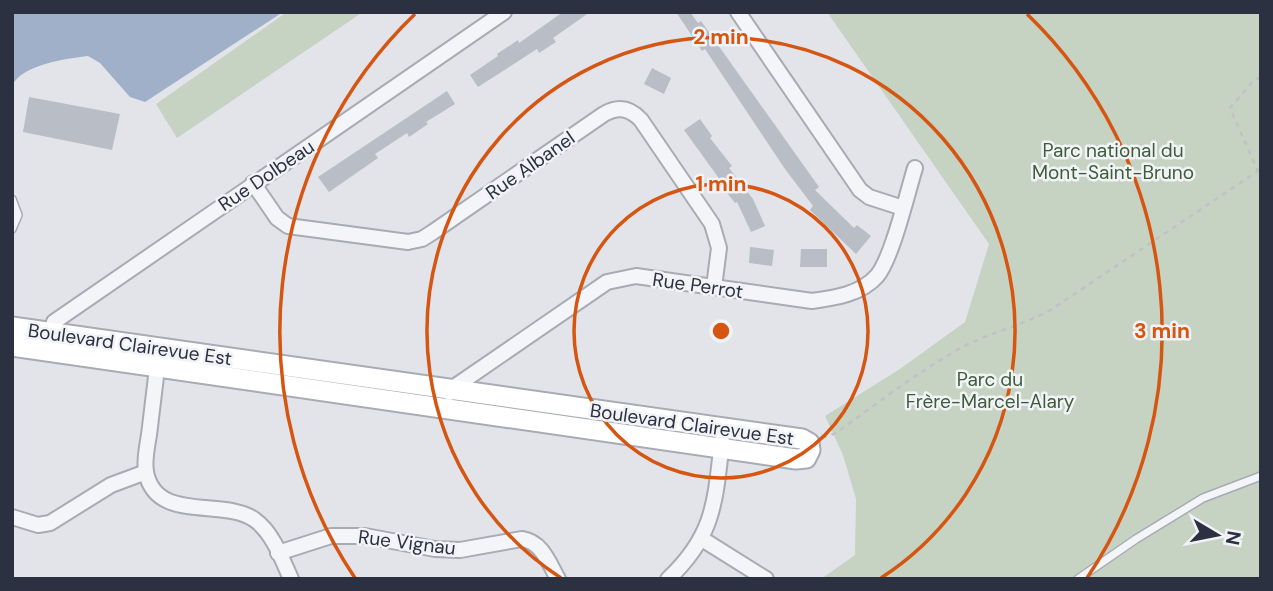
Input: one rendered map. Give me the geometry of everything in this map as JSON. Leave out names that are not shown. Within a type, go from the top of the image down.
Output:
[{"type":"street","name":"Rue Dolbeau","points":[[49,342],[54,322],[504,12]]},
{"type":"street","points":[[738,12],[860,190],[869,197],[903,208]]},
{"type":"street","name":"Rue Albanel","points":[[253,183],[277,218],[288,226],[413,242],[433,232],[605,113],[624,109],[641,120],[712,224],[719,248],[714,287]]},
{"type":"street","name":"Rue Perrot","points":[[449,399],[607,282],[636,276],[812,301],[838,298],[860,288],[876,276],[886,260],[915,168]]},
{"type":"street","name":"Boulevard Clairevue Est","points":[[12,327],[49,342],[722,439],[802,460],[809,453],[809,443]]},
{"type":"street","name":"Boulevard Clairevue Est","points":[[12,346],[49,342]]},
{"type":"street","points":[[159,358],[146,459],[146,472],[153,489],[169,502],[232,511],[250,517],[265,529],[292,579]]},
{"type":"street","points":[[668,579],[684,564],[702,540],[712,512],[722,439]]},
{"type":"street","points":[[12,517],[38,525],[50,523],[111,485],[146,472]]},
{"type":"street","name":"Rue Vignau","points":[[278,553],[331,536],[365,536],[435,550],[460,550],[522,539],[530,540],[540,547],[558,579]]},
{"type":"street","points":[[702,540],[766,579]]},
{"type":"lane","points":[[12,199],[18,215],[12,229]]},
{"type":"lane","points":[[1078,579],[1203,498],[1261,476]]},
{"type":"path","points":[[1261,77],[1253,81],[1230,108],[1261,178]]},
{"type":"path","points":[[809,443],[836,433],[956,351],[987,335],[1035,319],[1052,309],[1259,170]]},
{"type":"green space","points":[[287,12],[363,12],[177,138],[156,104]]},
{"type":"green space","name":"Parc national du Mont-Saint-Bruno","points":[[827,12],[1261,12],[1261,579],[821,579],[855,555],[856,499],[843,455],[825,416],[900,369],[965,322],[989,244]]},
{"type":"water","points":[[12,12],[283,12],[145,102],[130,97],[100,63],[88,56],[35,68],[25,72],[12,86]]},
{"type":"building","points":[[563,12],[590,12],[553,38],[556,42],[539,53],[537,49],[478,87],[470,75],[498,56],[497,54],[518,40],[519,43]]},
{"type":"building","points":[[676,12],[690,12],[698,23],[701,21],[819,187],[815,190],[854,228],[857,225],[871,236],[856,254],[810,210],[813,206],[705,49],[702,51]]},
{"type":"building","points":[[652,68],[671,78],[664,94],[644,84]]},
{"type":"building","points":[[447,91],[455,104],[426,122],[428,124],[409,137],[407,133],[375,154],[378,158],[329,192],[318,177]]},
{"type":"building","points":[[29,97],[120,114],[112,150],[23,132]]},
{"type":"building","points":[[700,119],[712,136],[710,138],[732,166],[729,168],[753,199],[765,226],[751,232],[737,202],[735,203],[721,185],[723,184],[684,130]]},
{"type":"building","points":[[750,247],[774,250],[772,266],[749,263]]},
{"type":"building","points":[[801,249],[827,249],[827,267],[800,267]]},
{"type":"park label","name":"Parc du Frère-Marcel-Alary","points":[[990,390]]}]
